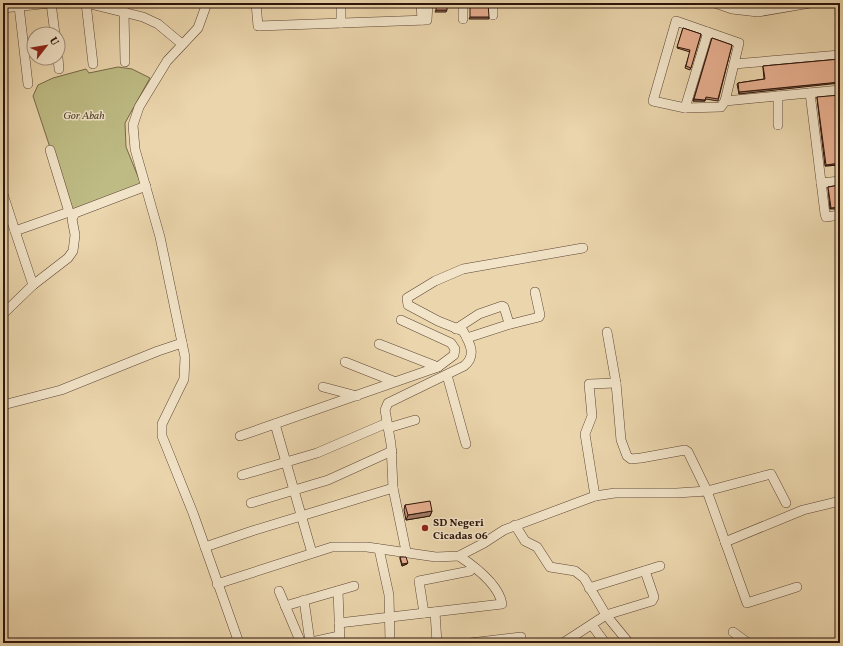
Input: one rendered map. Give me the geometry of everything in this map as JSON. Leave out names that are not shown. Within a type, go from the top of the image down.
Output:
[{"type":"street","points":[[3,8],[51,4],[86,3],[103,5],[158,24],[182,44]]},
{"type":"street","points":[[86,3],[93,64]]},
{"type":"street","points":[[206,3],[200,24],[167,61],[139,107],[135,117],[134,141],[160,237],[182,343],[185,365],[184,379],[162,424],[162,436],[194,513],[217,584],[239,643]]},
{"type":"street","points":[[256,3],[258,26],[428,20],[428,3]]},
{"type":"street","points":[[341,3],[341,23]]},
{"type":"street","points":[[421,3],[422,20]]},
{"type":"street","points":[[463,3],[463,19]]},
{"type":"street","points":[[493,3],[493,15]]},
{"type":"street","points":[[715,3],[732,9],[810,3]]},
{"type":"street","points":[[51,4],[54,26]]},
{"type":"street","points":[[19,6],[28,84]]},
{"type":"street","points":[[124,11],[125,62]]},
{"type":"street","points":[[678,21],[708,32],[739,43],[725,101],[721,107],[685,108],[654,102],[653,100],[676,23],[678,21]]},
{"type":"street","points":[[685,108],[708,32]]},
{"type":"street","points":[[734,64],[840,55]]},
{"type":"street","points":[[59,66],[59,70]]},
{"type":"street","points":[[725,101],[840,90]]},
{"type":"street","points":[[810,93],[825,216],[840,214]]},
{"type":"street","points":[[778,96],[778,125]]},
{"type":"street","points":[[3,314],[34,285],[68,258],[75,244],[71,214],[50,150]]},
{"type":"street","points":[[821,183],[840,181]]},
{"type":"street","points":[[15,231],[71,214],[146,186]]},
{"type":"street","points":[[3,194],[34,285]]},
{"type":"street","points":[[406,552],[393,488],[392,451],[384,410],[388,403],[447,375],[469,362],[472,351],[463,331],[408,305],[407,298],[435,281],[463,269],[583,248]]},
{"type":"street","points":[[467,338],[540,316],[535,292]]},
{"type":"street","points":[[456,329],[479,314],[502,306],[504,307],[510,324]]},
{"type":"street","points":[[240,436],[357,396],[393,381],[438,367],[454,355],[455,349],[453,346],[401,320]]},
{"type":"street","points":[[607,332],[616,383],[621,440],[626,456],[632,459],[685,450],[688,452],[706,491],[747,603],[797,587]]},
{"type":"street","points":[[3,405],[61,390],[158,351],[182,343]]},
{"type":"street","points":[[379,344],[438,367]]},
{"type":"street","points":[[345,362],[393,381]]},
{"type":"street","points":[[447,375],[466,444]]},
{"type":"street","points":[[595,496],[585,434],[592,416],[589,384],[616,383]]},
{"type":"street","points":[[324,386],[357,396]]},
{"type":"street","points":[[242,475],[317,453],[387,426],[415,420]]},
{"type":"street","points":[[275,424],[312,553]]},
{"type":"street","points":[[251,503],[328,480],[392,451]]},
{"type":"street","points":[[217,584],[312,553],[338,547],[380,549],[436,557],[459,556],[515,525],[595,496],[615,492],[677,493],[706,491],[769,473],[773,475],[786,503]]},
{"type":"street","points":[[205,547],[393,488]]},
{"type":"street","points":[[725,542],[803,510],[840,501]]},
{"type":"street","points":[[515,525],[525,541],[537,547],[550,567],[575,571],[584,578],[606,615],[629,643]]},
{"type":"street","points":[[380,549],[388,586],[390,643]]},
{"type":"street","points":[[339,623],[502,604],[500,597],[482,572],[459,556]]},
{"type":"street","points":[[589,588],[660,566]]},
{"type":"street","points":[[424,613],[419,582],[470,571]]},
{"type":"street","points":[[568,642],[606,615],[653,600],[645,571]]},
{"type":"street","points":[[285,606],[354,586]]},
{"type":"street","points":[[279,591],[285,606],[306,643]]},
{"type":"street","points":[[306,643],[339,639],[338,591]]},
{"type":"street","points":[[304,600],[306,643]]},
{"type":"street","points":[[435,612],[437,643]]},
{"type":"street","points":[[592,625],[606,643]]},
{"type":"street","points":[[733,632],[748,643]]},
{"type":"street","points":[[471,643],[521,637]]},
{"type":"green space","name":"Gor Abah","points":[[118,67],[132,69],[150,78],[125,123],[126,147],[141,184],[71,211],[33,96],[38,85],[53,78],[86,69],[89,73]]},
{"type":"building","points":[[436,3],[458,3],[458,5],[447,5],[447,10],[436,10]]},
{"type":"building","points":[[470,3],[488,3],[489,17],[470,17]]},
{"type":"building","points":[[683,28],[701,34],[691,68],[686,66],[690,50],[677,47]]},
{"type":"building","points":[[712,38],[732,45],[718,99],[706,97],[705,100],[694,99]]},
{"type":"building","points":[[840,59],[840,82],[739,92],[738,83],[765,79],[763,66]]},
{"type":"building","points":[[840,95],[840,163],[826,165],[817,97]]},
{"type":"building","points":[[840,185],[840,207],[831,208],[828,187]]},
{"type":"building","points":[[430,501],[432,511],[408,515],[405,505]]},
{"type":"building","points":[[400,557],[406,557],[408,563],[402,564]]},
{"type":"place","name":"SD Negeri Cicadas 06","points":[[425,528]]}]
